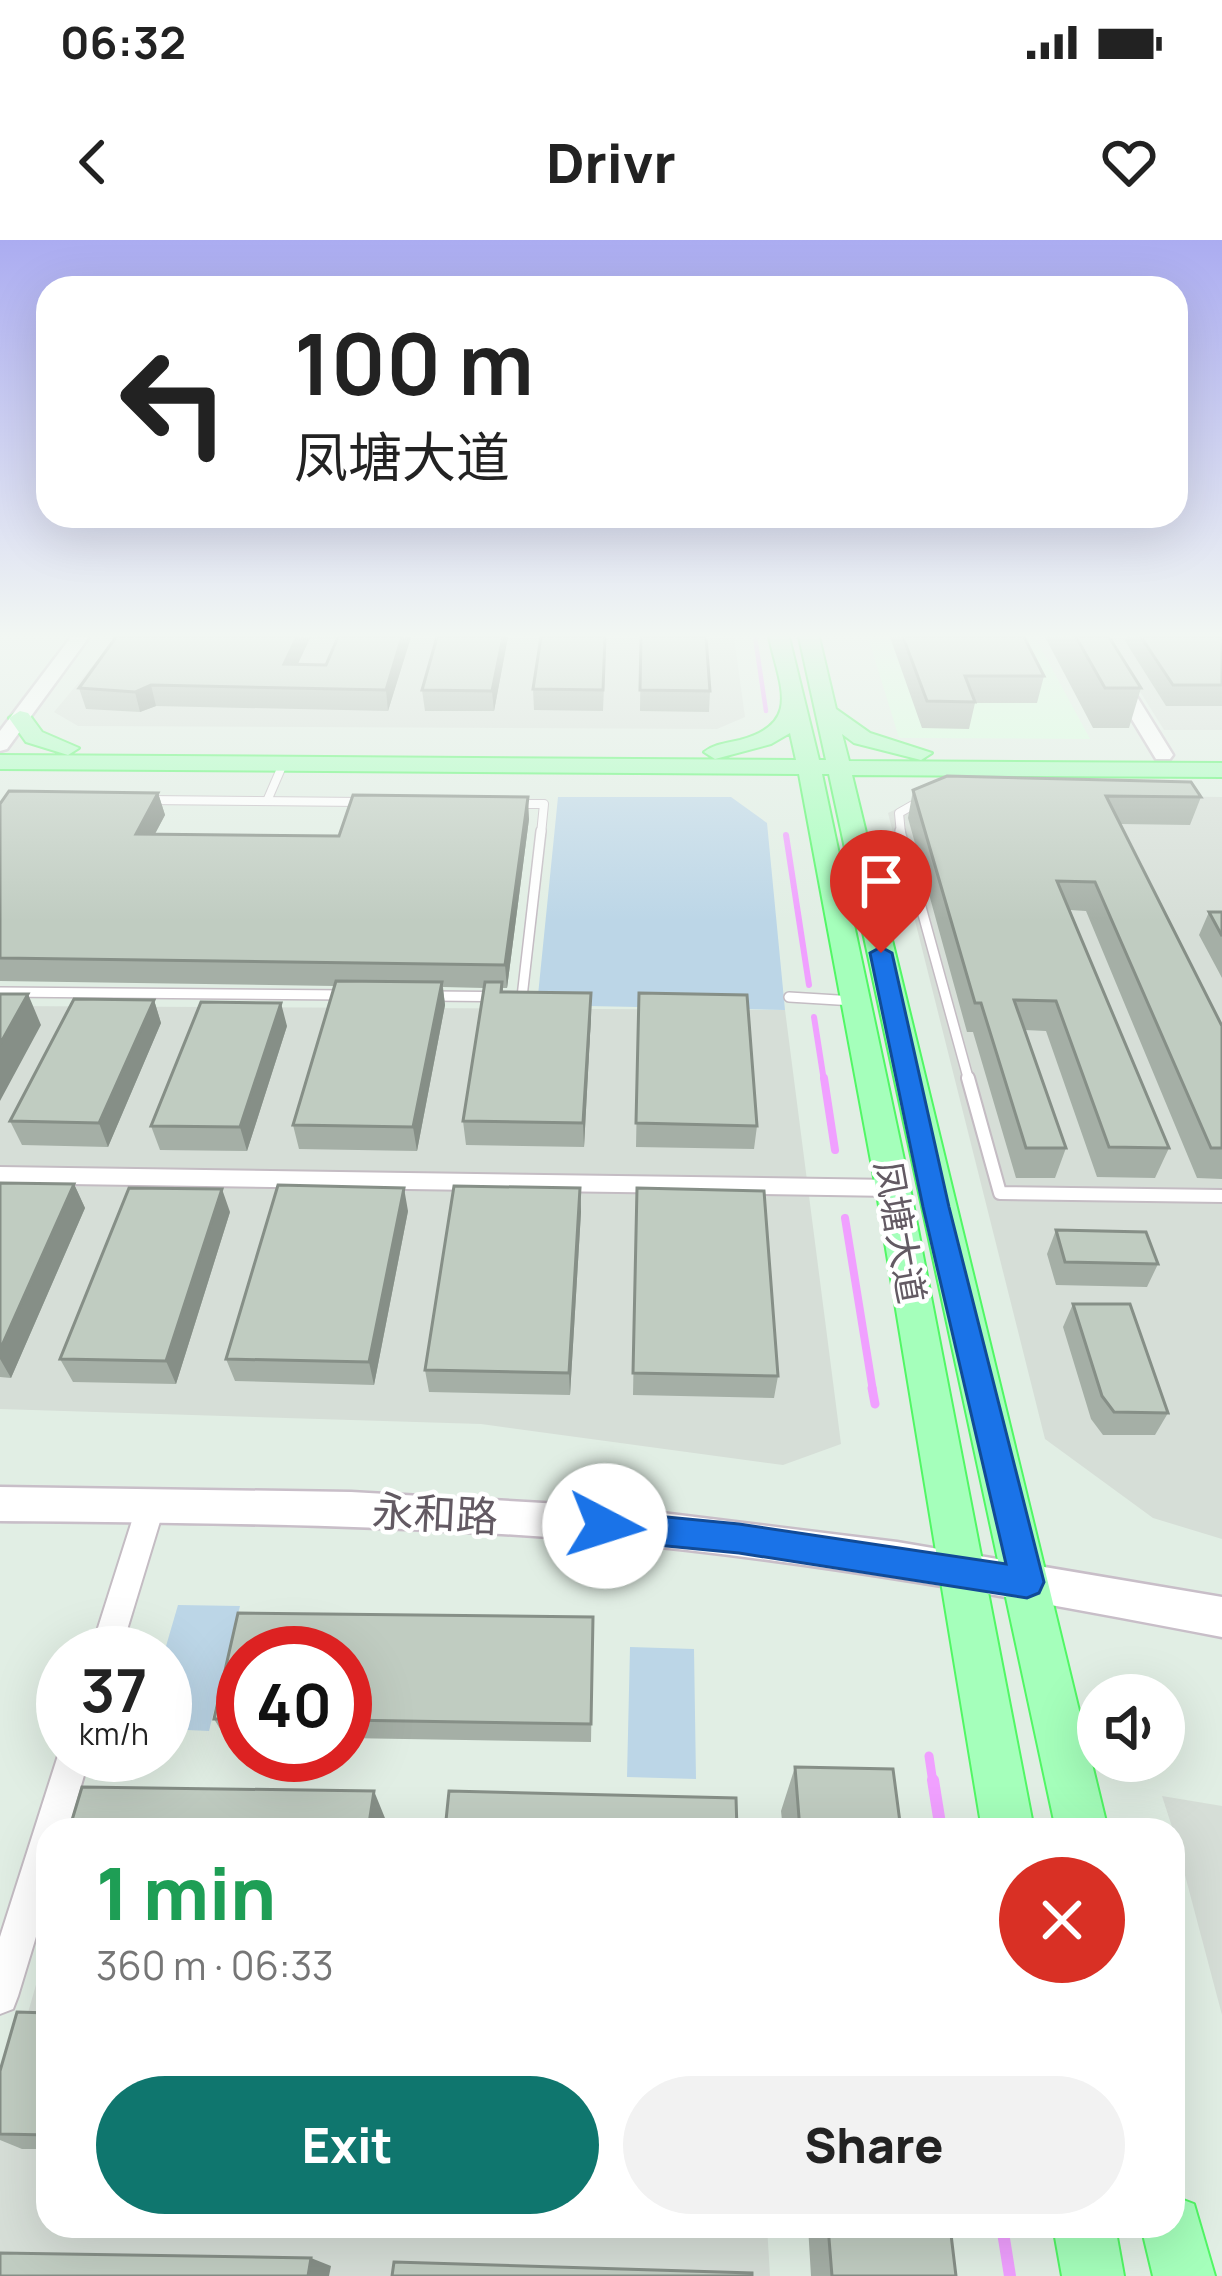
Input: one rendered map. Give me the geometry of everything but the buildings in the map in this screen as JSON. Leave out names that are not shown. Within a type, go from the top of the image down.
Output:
[{"type":"main road","points":[[26,732],[59,756]]},
{"type":"main road","points":[[0,746],[59,756],[283,764],[717,759],[780,732]]},
{"type":"main road","name":"凤塘大道","points":[[815,732],[936,1207],[1079,1818]]},
{"type":"main road","points":[[851,732],[926,760],[1222,770]]},
{"type":"main road","points":[[0,762],[59,756],[926,760],[1222,755]]},
{"type":"main road","points":[[0,776],[59,756]]},
{"type":"main road","points":[[717,759],[836,813],[926,760]]},
{"type":"main road","name":"凤塘大道","points":[[836,813],[856,1001],[1006,1818]]},
{"type":"main road","points":[[1086,2238],[1094,2276]]},
{"type":"main road","points":[[1175,2238],[1184,2276]]},
{"type":"street","points":[[1149,732],[1163,755]]},
{"type":"street","points":[[0,1175],[892,1187]]},
{"type":"street","name":"永和路","points":[[0,1504],[421,1511],[697,1533],[962,1569],[1222,1617]]},
{"type":"street","points":[[113,1626],[151,1505]]},
{"type":"street","points":[[55,1818],[66,1782]]},
{"type":"street","points":[[0,1996],[36,1879]]},
{"type":"lane","points":[[267,802],[283,764]]},
{"type":"lane","points":[[932,795],[898,813],[897,821],[1000,1193],[1222,1196]]},
{"type":"lane","points":[[131,800],[382,802]]},
{"type":"lane","points":[[427,996],[522,997],[544,804],[498,804]]},
{"type":"lane","points":[[0,992],[356,995]]},
{"type":"lane","points":[[789,997],[856,1001]]},
{"type":"shaded area","points":[[897,732],[1086,732],[1090,739],[899,738]]},
{"type":"shaded area","points":[[930,793],[1222,797],[1222,1539],[1153,1518],[1045,1439],[888,813]]},
{"type":"shaded area","points":[[558,797],[731,797],[767,823],[785,1010],[537,1005]]},
{"type":"shaded area","points":[[0,1006],[785,1010],[841,1444],[783,1465],[481,1424],[0,1409]]},
{"type":"shaded area","points":[[178,1605],[240,1606],[235,1626],[216,1626],[216,1703],[209,1731],[192,1730],[192,1626],[172,1626]]},
{"type":"shaded area","points":[[630,1647],[694,1649],[696,1779],[627,1777]]},
{"type":"shaded area","points":[[1162,1796],[1222,1806],[1222,2015],[1185,1875],[1185,1818],[1169,1818]]},
{"type":"shaded area","points":[[36,1985],[36,2238],[768,2238],[770,2276],[0,2276],[0,2110]]},
{"type":"waterway","points":[[786,835],[809,985]]},
{"type":"waterway","points":[[814,1017],[824,1081]]},
{"type":"waterway","points":[[824,1078],[835,1150]]},
{"type":"waterway","points":[[845,1218],[873,1391]]},
{"type":"waterway","points":[[872,1388],[875,1404]]},
{"type":"waterway","points":[[929,1756],[933,1783]]},
{"type":"waterway","points":[[933,1780],[939,1818]]},
{"type":"waterway","points":[[1004,2238],[1010,2276]]},
{"type":"route","points":[[605,1526],[697,1533],[1027,1582],[936,1207],[881,953]]}]
